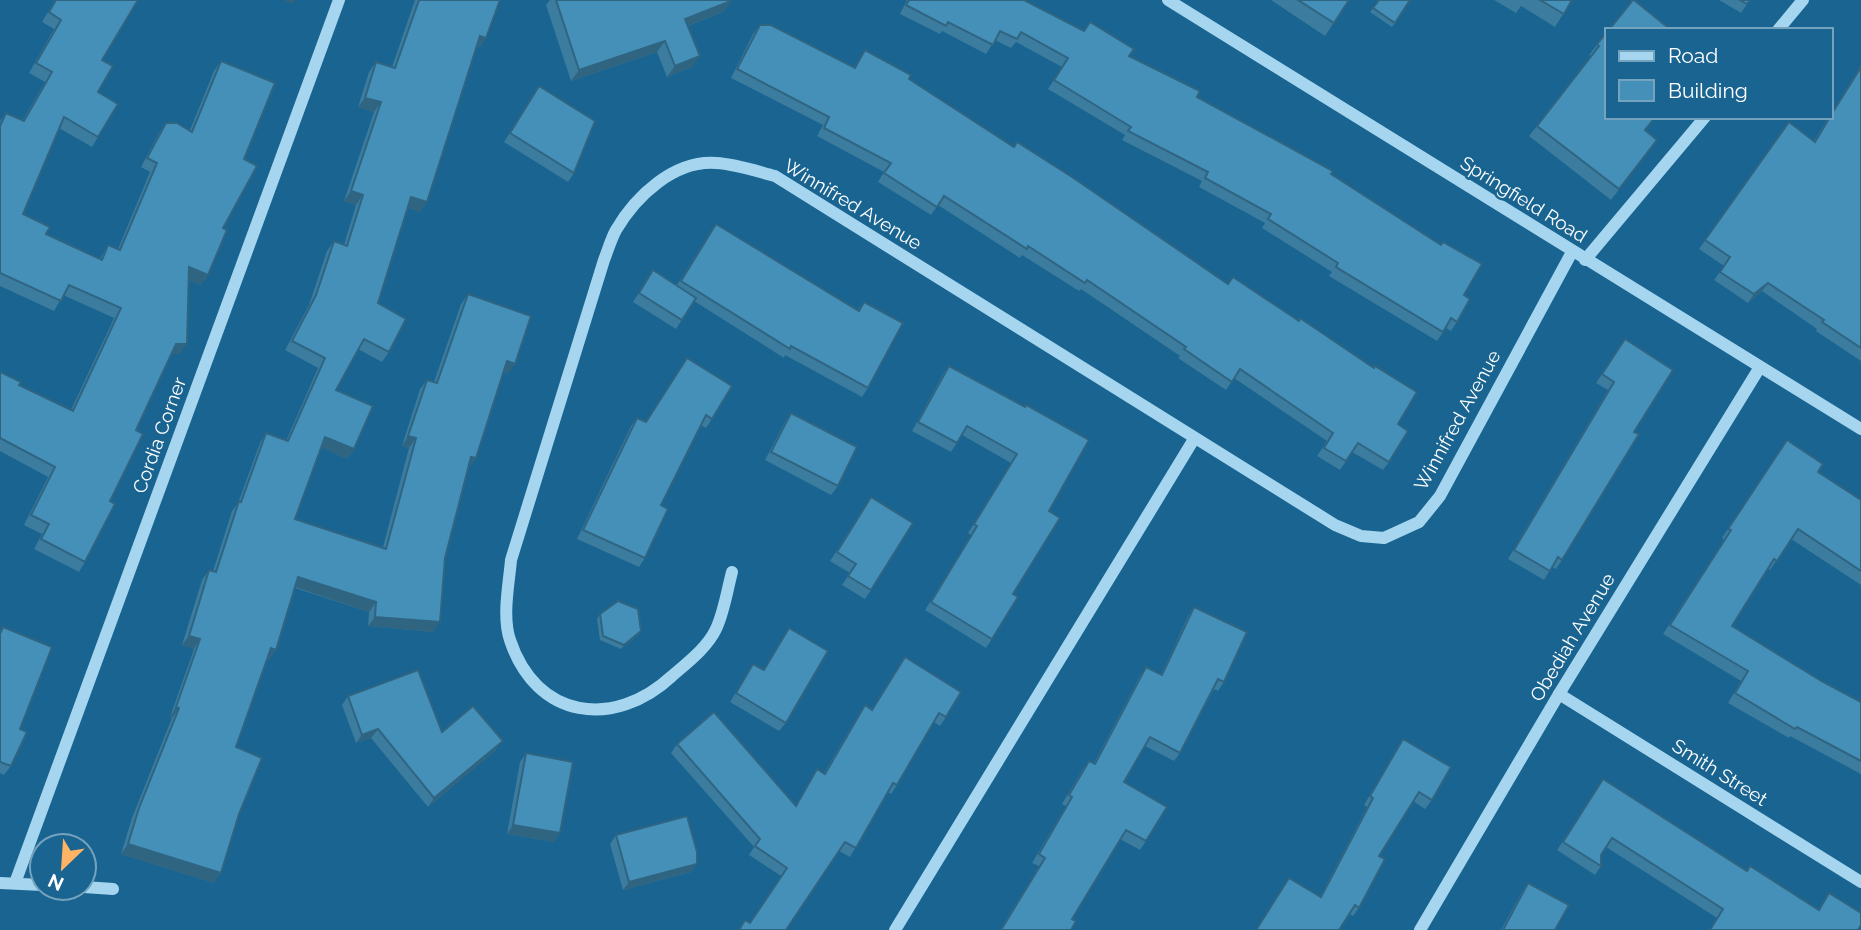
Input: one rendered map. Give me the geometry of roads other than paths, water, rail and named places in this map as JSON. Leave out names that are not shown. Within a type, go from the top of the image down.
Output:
[{"type":"street","name":"Cordia Corner","points":[[15,883],[339,0]]},
{"type":"street","name":"Springfield Road","points":[[1168,0],[1861,429]]},
{"type":"street","points":[[1780,28],[1803,0]]},
{"type":"street","points":[[1585,260],[1703,119]]},
{"type":"street","name":"Winnifred Avenue","points":[[732,572],[715,631],[709,639],[695,656],[667,681],[626,705],[589,710],[570,707],[552,699],[538,688],[509,639],[511,560],[604,260],[616,230],[640,198],[658,182],[685,167],[714,163],[775,176],[1194,439],[1335,525],[1361,537],[1384,538],[1419,522],[1440,496],[1572,252]]},
{"type":"street","name":"Obediah Avenue","points":[[1420,930],[1559,694],[1760,367]]},
{"type":"street","points":[[895,930],[1194,439]]},
{"type":"street","name":"Smith Street","points":[[1559,694],[1861,882]]},
{"type":"street","points":[[0,883],[28,884]]},
{"type":"street","points":[[98,888],[113,889]]}]
